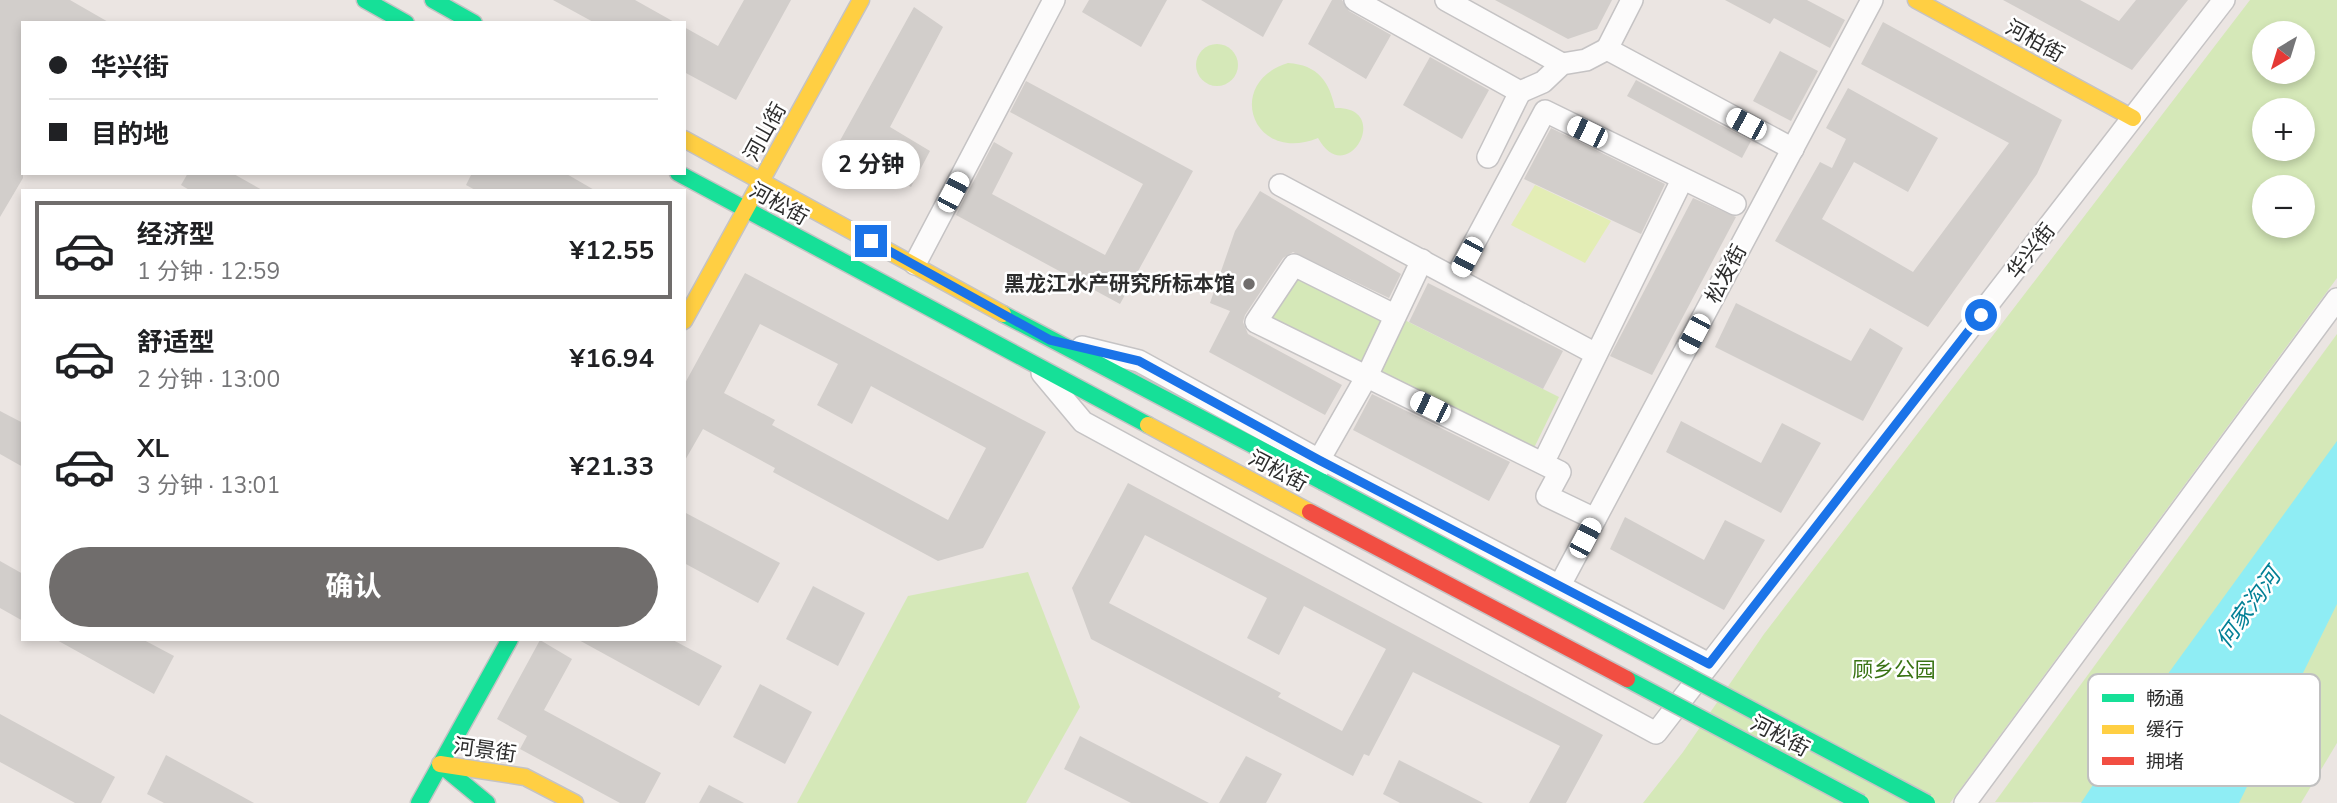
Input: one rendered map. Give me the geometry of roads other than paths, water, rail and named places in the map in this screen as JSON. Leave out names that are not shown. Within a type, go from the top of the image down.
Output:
[{"type":"main road","points":[[365,0],[402,21]]},
{"type":"main road","points":[[433,0],[470,21]]},
{"type":"main road","name":"河山街","points":[[686,317],[861,0]]},
{"type":"main road","name":"河柏街","points":[[1916,0],[2133,118]]},
{"type":"main road","name":"河松街","points":[[686,140],[1050,340],[1927,803]]},
{"type":"main road","name":"河松街","points":[[682,175],[1039,369],[1861,803]]},
{"type":"main road","points":[[419,803],[509,641]]},
{"type":"main road","name":"河景街","points":[[440,764],[487,803]]},
{"type":"main road","name":"河景街","points":[[440,764],[525,777],[575,803]]},
{"type":"street","points":[[915,264],[1054,0]]},
{"type":"street","points":[[1355,0],[1520,92]]},
{"type":"street","points":[[1446,0],[1562,64]]},
{"type":"street","points":[[1488,157],[1520,92],[1543,82],[1562,64],[1586,60],[1607,49],[1632,0]]},
{"type":"street","name":"松发街","points":[[1560,585],[1872,0]]},
{"type":"street","name":"华兴街","points":[[1039,369],[1083,422],[1657,733],[2224,0]]},
{"type":"street","points":[[1607,49],[1793,149]]},
{"type":"street","points":[[1456,278],[1545,111],[1735,204]]},
{"type":"street","points":[[1548,453],[1682,180]]},
{"type":"street","points":[[1280,185],[1596,354]]},
{"type":"street","points":[[1319,460],[1367,376],[1422,260]]},
{"type":"street","points":[[1394,315],[1294,265],[1256,322],[1560,472],[1547,496],[1595,519]]},
{"type":"street","points":[[1965,803],[2337,299]]},
{"type":"street","points":[[1050,340],[1139,361],[1319,460],[1709,664]]},
{"type":"water","name":"何家沟河","points":[[2337,441],[2337,604],[2303,674],[2168,674]]},
{"type":"water","points":[[2092,786],[2247,786],[2239,803],[2081,803]]},
{"type":"place","name":"黑龙江水产研究所标本馆","points":[[1249,284]]},
{"type":"park label","name":"顾乡公园","points":[[1894,670]]}]
